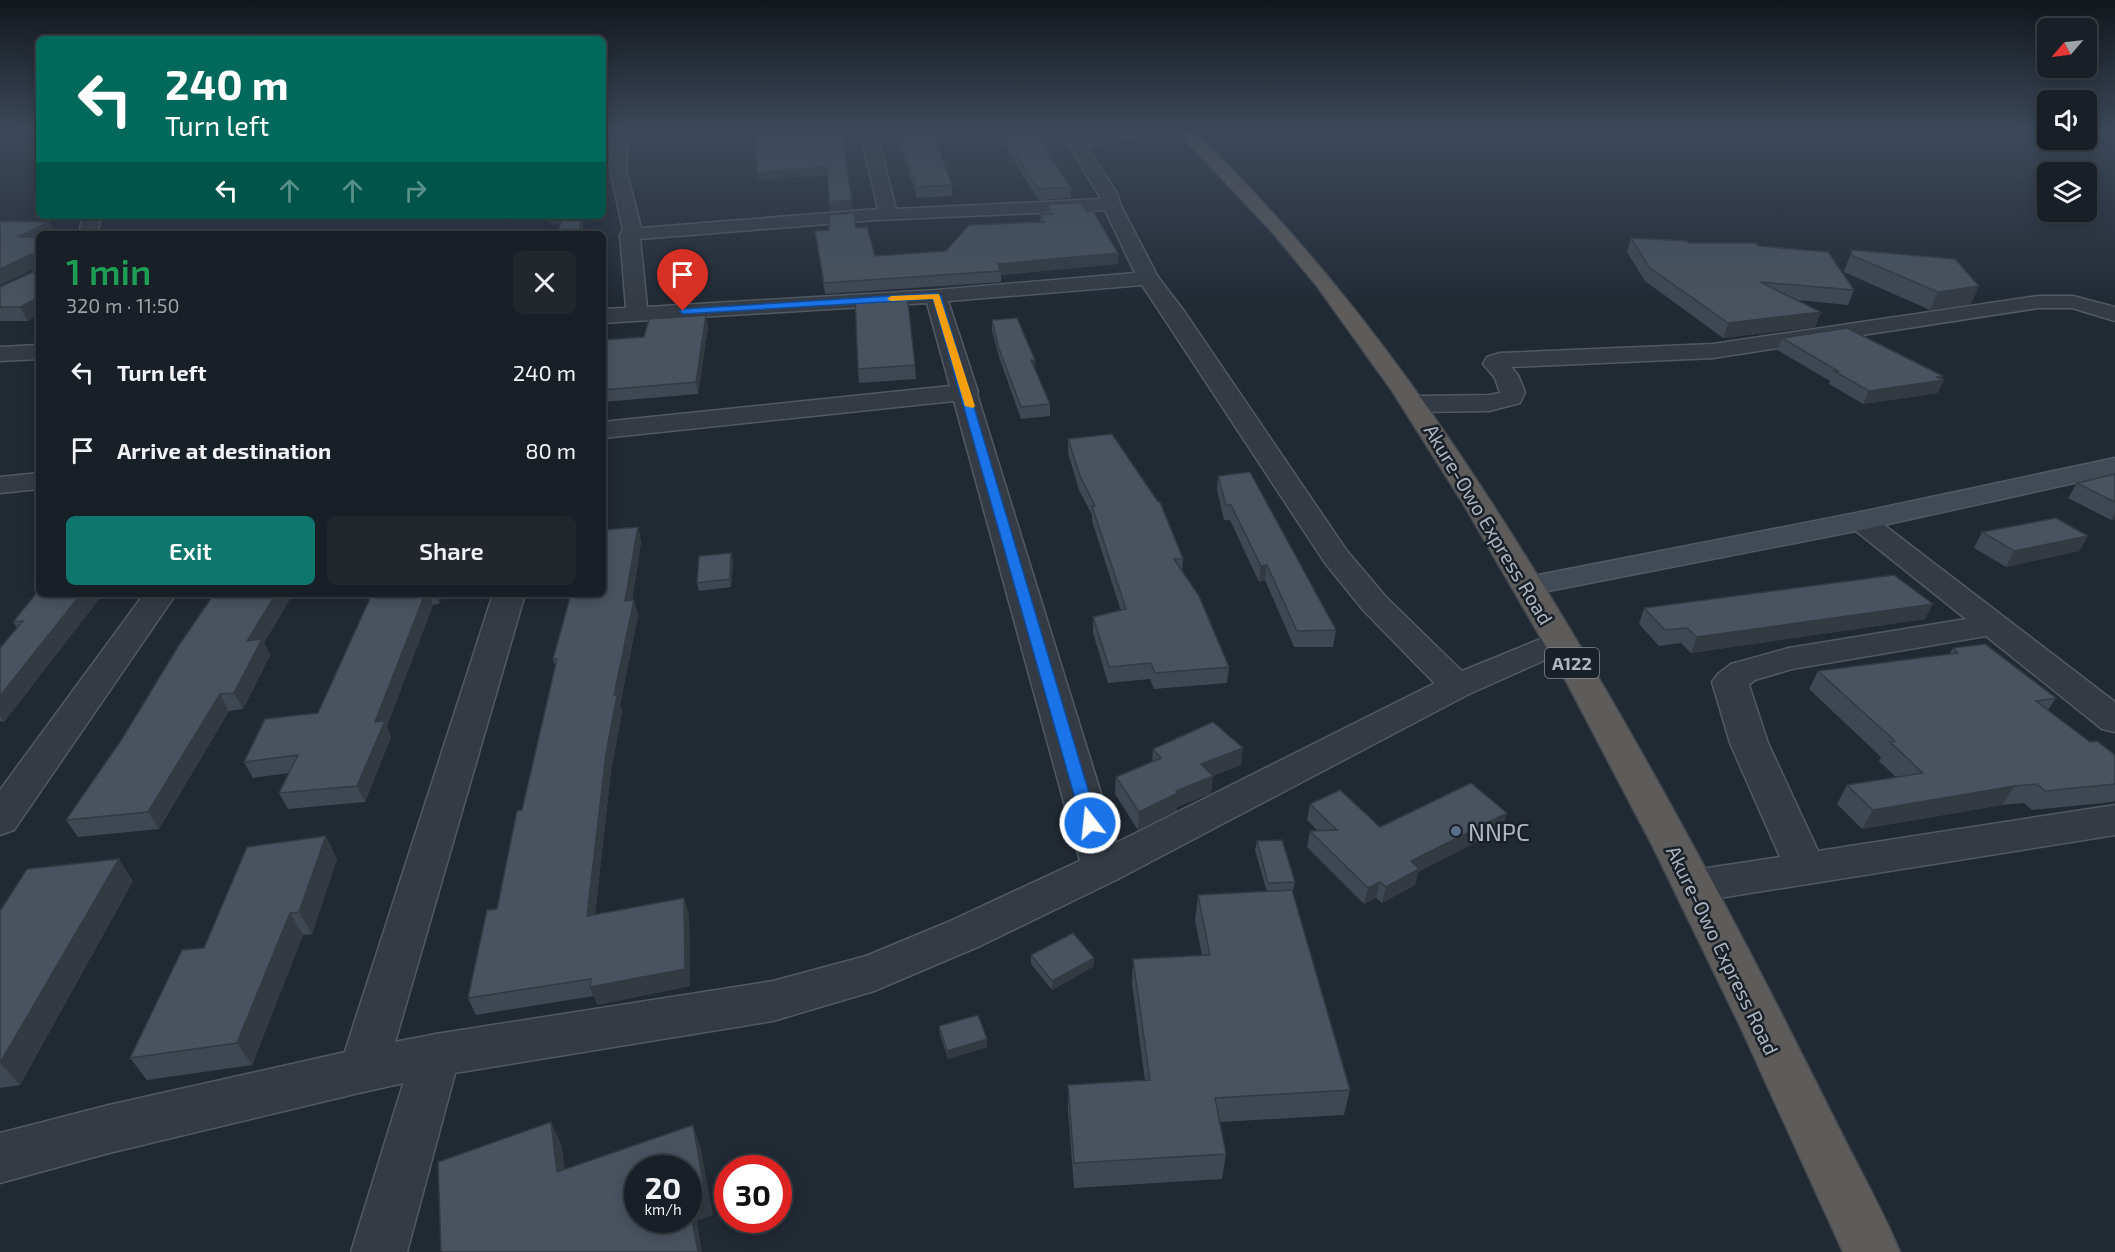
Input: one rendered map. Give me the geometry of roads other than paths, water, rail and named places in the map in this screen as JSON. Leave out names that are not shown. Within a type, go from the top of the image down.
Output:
[{"type":"highway","name":"Akure-Owo Express Road","points":[[1243,189],[1290,240],[1358,325],[1415,404],[1528,586],[1694,886],[1872,1252]]},
{"type":"main road","points":[[1528,586],[1861,521],[2115,466]]},
{"type":"street","points":[[621,189],[632,230],[630,235],[637,314]]},
{"type":"street","points":[[882,189],[888,214]]},
{"type":"street","points":[[1106,189],[1148,278],[1176,316],[1336,557],[1376,604],[1457,686]]},
{"type":"street","points":[[630,235],[678,229],[888,214],[1111,204]]},
{"type":"street","points":[[606,316],[936,296],[1148,278]]},
{"type":"street","points":[[936,296],[966,392],[1103,868]]},
{"type":"street","points":[[1415,404],[1489,403],[1511,398],[1513,392],[1506,375],[1495,364],[1500,360],[1713,351],[2038,302],[2073,302],[2115,314]]},
{"type":"street","points":[[0,354],[36,352]]},
{"type":"street","points":[[606,430],[966,392]]},
{"type":"street","points":[[0,485],[36,481]]},
{"type":"street","points":[[1861,521],[2115,720]]},
{"type":"street","points":[[0,820],[158,597]]},
{"type":"street","points":[[363,1070],[508,597]]},
{"type":"street","points":[[1805,867],[1749,743],[1730,682],[1743,672],[1789,659],[1992,625]]},
{"type":"street","points":[[0,1158],[109,1129],[363,1070],[436,1055],[772,1001],[874,972],[964,934],[1103,868],[1457,686],[1560,641]]},
{"type":"street","points":[[1694,886],[2115,820]]},
{"type":"street","points":[[379,1252],[436,1055]]},
{"type":"place","name":"NNPC","points":[[1456,831]]}]
